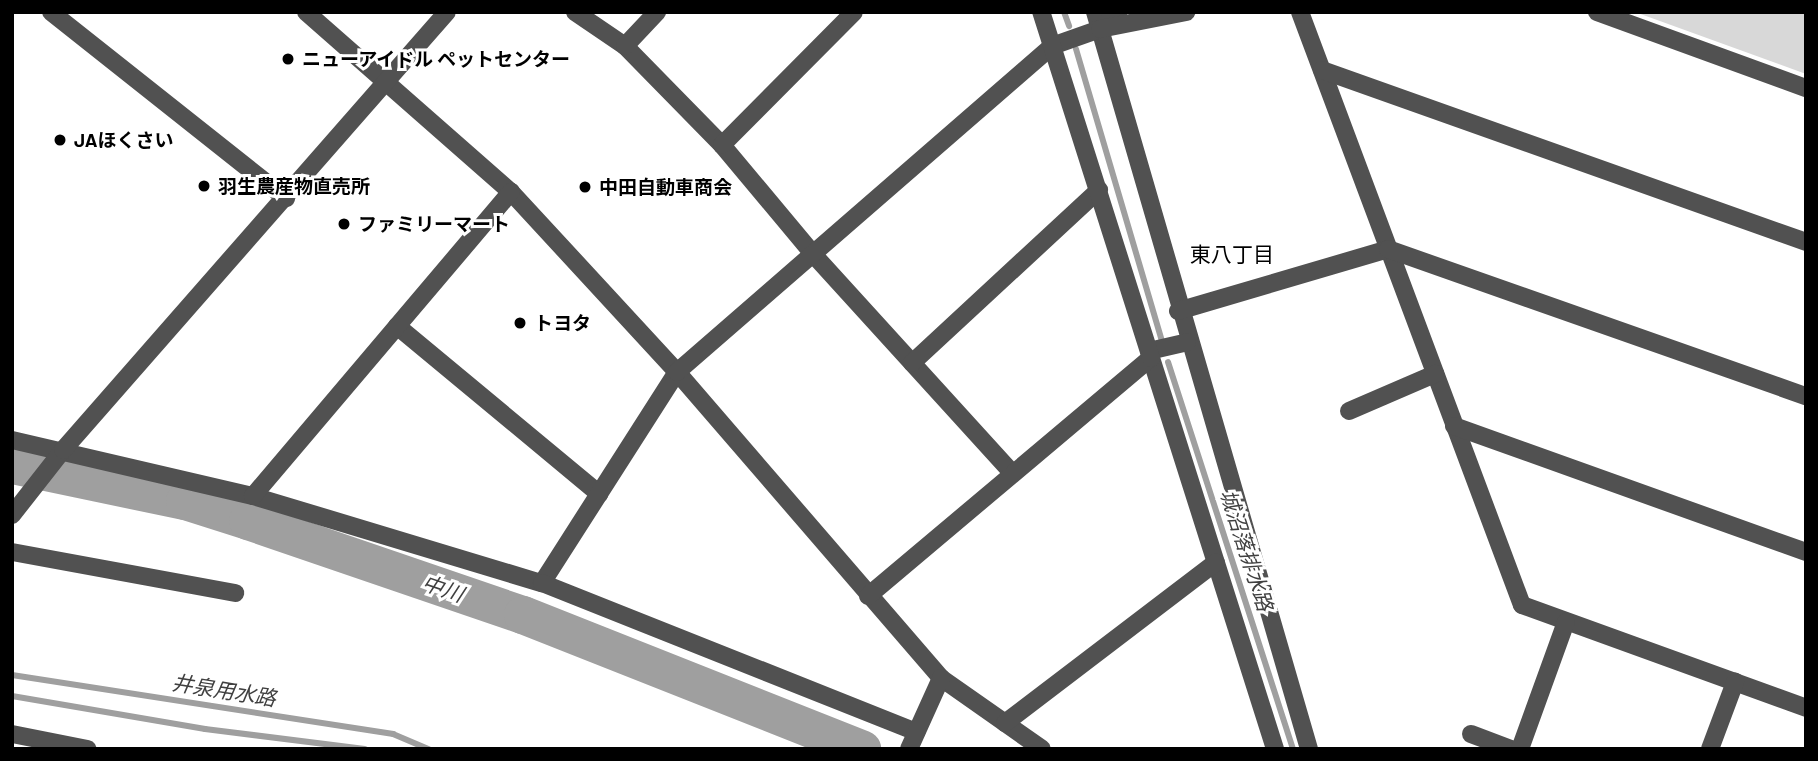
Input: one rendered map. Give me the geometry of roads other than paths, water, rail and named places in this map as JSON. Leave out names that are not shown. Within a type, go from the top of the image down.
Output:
[{"type":"street","points":[[51,12],[286,198]]},
{"type":"street","points":[[306,12],[511,192],[677,372],[941,678],[1042,749]]},
{"type":"street","points":[[12,515],[63,450],[447,12]]},
{"type":"street","points":[[575,12],[625,46],[722,145],[813,254],[1013,473]]},
{"type":"street","points":[[625,46],[657,12]]},
{"type":"street","points":[[722,145],[854,12]]},
{"type":"street","points":[[1041,12],[1275,749]]},
{"type":"street","points":[[542,583],[677,372],[1052,46],[1097,20],[1119,12]]},
{"type":"street","points":[[1097,20],[1186,12]]},
{"type":"street","points":[[1300,12],[1521,605],[1806,708]]},
{"type":"street","points":[[1597,12],[1806,88]]},
{"type":"street","points":[[1097,20],[1187,342],[1309,749]]},
{"type":"street","points":[[1322,70],[1806,242]]},
{"type":"street","points":[[912,363],[1098,190]]},
{"type":"street","points":[[253,496],[511,192]]},
{"type":"street","points":[[1178,311],[1388,249],[1806,396]]},
{"type":"street","points":[[397,326],[599,494]]},
{"type":"street","points":[[868,596],[1150,355],[1187,342]]},
{"type":"street","points":[[1349,411],[1435,374]]},
{"type":"street","points":[[1454,426],[1806,552]]},
{"type":"street","points":[[12,440],[253,496],[542,583],[912,743],[941,678]]},
{"type":"street","points":[[12,552],[235,593]]},
{"type":"street","points":[[1005,723],[1216,562]]},
{"type":"street","points":[[1520,749],[1566,622]]},
{"type":"street","points":[[1710,749],[1735,682]]},
{"type":"street","points":[[12,734],[88,749]]},
{"type":"street","points":[[1471,734],[1511,749]]},
{"type":"waterway","name":"城沼落排水路","points":[[1064,12],[1069,26]]},
{"type":"waterway","name":"城沼落排水路","points":[[1076,49],[1162,341]]},
{"type":"waterway","name":"城沼落排水路","points":[[1168,362],[1293,749]]},
{"type":"waterway","name":"中川","points":[[12,465],[185,501],[248,521],[523,615],[862,749]]},
{"type":"waterway","name":"井泉用水路","points":[[12,675],[393,734],[429,749]]},
{"type":"waterway","points":[[12,696],[205,729],[365,749]]},
{"type":"place","name":"ニューアイドル ペットセンター","points":[[288,59]]},
{"type":"place","name":"JAほくさい","points":[[60,140]]},
{"type":"place","name":"羽生農産物直売所","points":[[204,186]]},
{"type":"place","name":"中田自動車商会","points":[[585,187]]},
{"type":"place","name":"ファミリーマート","points":[[344,224]]},
{"type":"place","name":"トヨタ","points":[[520,323]]},
{"type":"district","name":"東八丁目","points":[[1232,254]]}]
